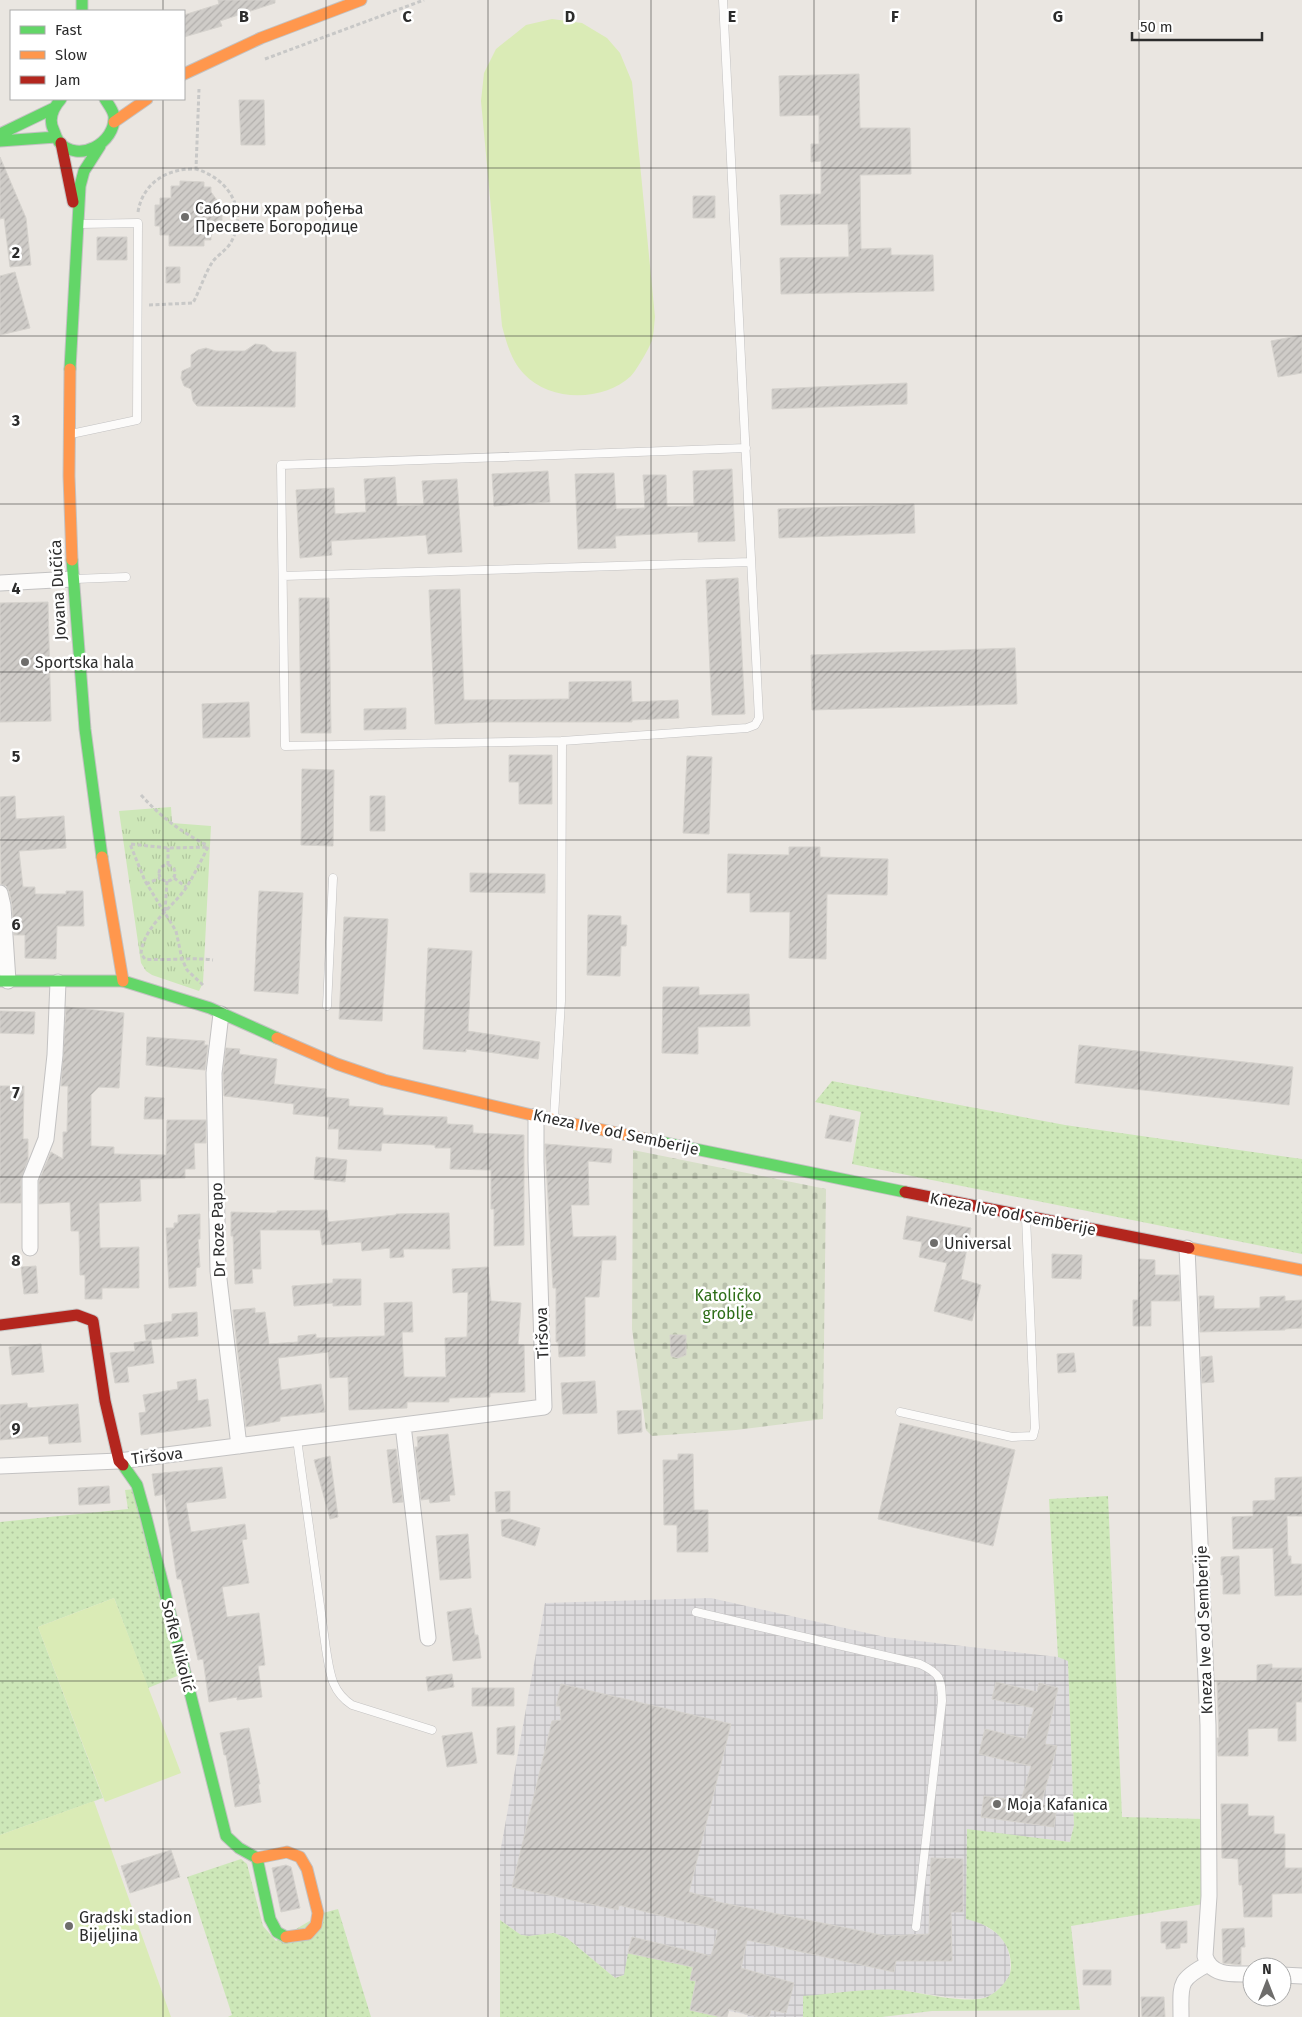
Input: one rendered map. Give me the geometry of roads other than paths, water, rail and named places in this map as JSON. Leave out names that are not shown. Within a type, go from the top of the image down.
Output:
[{"type":"street","points":[[185,74],[261,38],[361,0]]},
{"type":"street","points":[[106,100],[110,107],[114,122]]},
{"type":"street","points":[[77,224],[81,178],[100,146],[108,138],[114,122],[146,100]]},
{"type":"street","points":[[0,134],[57,103]]},
{"type":"street","points":[[57,103],[51,122],[59,140],[77,224]]},
{"type":"street","points":[[0,141],[59,140],[74,150],[87,151],[100,146]]},
{"type":"street","name":"Jovana Dučića","points":[[77,224],[71,329],[69,435],[73,579],[81,695],[92,791],[123,981]]},
{"type":"street","points":[[0,583],[73,579]]},
{"type":"street","name":"Kneza Ive od Semberije","points":[[0,893],[3,906],[4,981],[123,981],[210,1008],[337,1064],[384,1080],[536,1116],[1302,1270]]},
{"type":"street","points":[[30,1248],[30,1180],[46,1139],[55,1055],[58,982]]},
{"type":"street","name":"Dr Roze Papo","points":[[221,1014],[214,1073],[218,1262],[239,1446]]},
{"type":"street","name":"Tiršova","points":[[119,1461],[544,1407],[536,1116]]},
{"type":"street","name":"Kneza Ive od Semberije","points":[[1187,1248],[1208,1724],[1209,1896],[1206,1956],[1208,1964]]},
{"type":"street","name":"Sofke Nikolić","points":[[0,1326],[77,1315],[93,1322],[105,1401],[119,1461],[128,1470],[137,1485],[226,1836],[239,1848],[257,1858]]},
{"type":"street","points":[[403,1425],[428,1638]]},
{"type":"street","points":[[0,1466],[119,1461]]},
{"type":"street","points":[[287,1852],[300,1857],[308,1869],[318,1913],[316,1925],[308,1934],[288,1938],[277,1932],[270,1919],[257,1858],[287,1852]]},
{"type":"street","points":[[1181,2017],[1181,1989],[1186,1977],[1208,1964],[1214,1970],[1229,1974],[1242,1974]]},
{"type":"lane","points":[[723,0],[746,448],[759,718],[755,725],[747,728],[562,741],[285,746],[281,465],[746,448]]},
{"type":"lane","points":[[69,435],[137,420],[138,223],[77,224]]},
{"type":"lane","points":[[283,576],[751,562]]},
{"type":"lane","points":[[73,579],[126,577]]},
{"type":"lane","points":[[554,1119],[561,1000],[562,741]]},
{"type":"lane","points":[[328,1006],[333,878]]},
{"type":"lane","points":[[900,1412],[1012,1437],[1033,1436],[1035,1428],[1026,1216]]},
{"type":"lane","points":[[297,1438],[326,1649],[331,1677],[336,1689],[342,1699],[352,1705],[432,1730]]},
{"type":"lane","points":[[696,1612],[920,1664],[933,1670],[941,1679],[942,1700],[916,1927]]},
{"type":"place","name":"Саборни храм рођења Пресвете Богородице","points":[[185,217]]},
{"type":"place","name":"Sportska hala","points":[[25,662]]},
{"type":"place","name":"Universal","points":[[934,1243]]},
{"type":"place","name":"Moja Kafanica","points":[[997,1804]]},
{"type":"place","name":"Gradski stadion Bijeljina","points":[[69,1926]]},
{"type":"park label","name":"Katoličko groblje","points":[[728,1304]]}]
